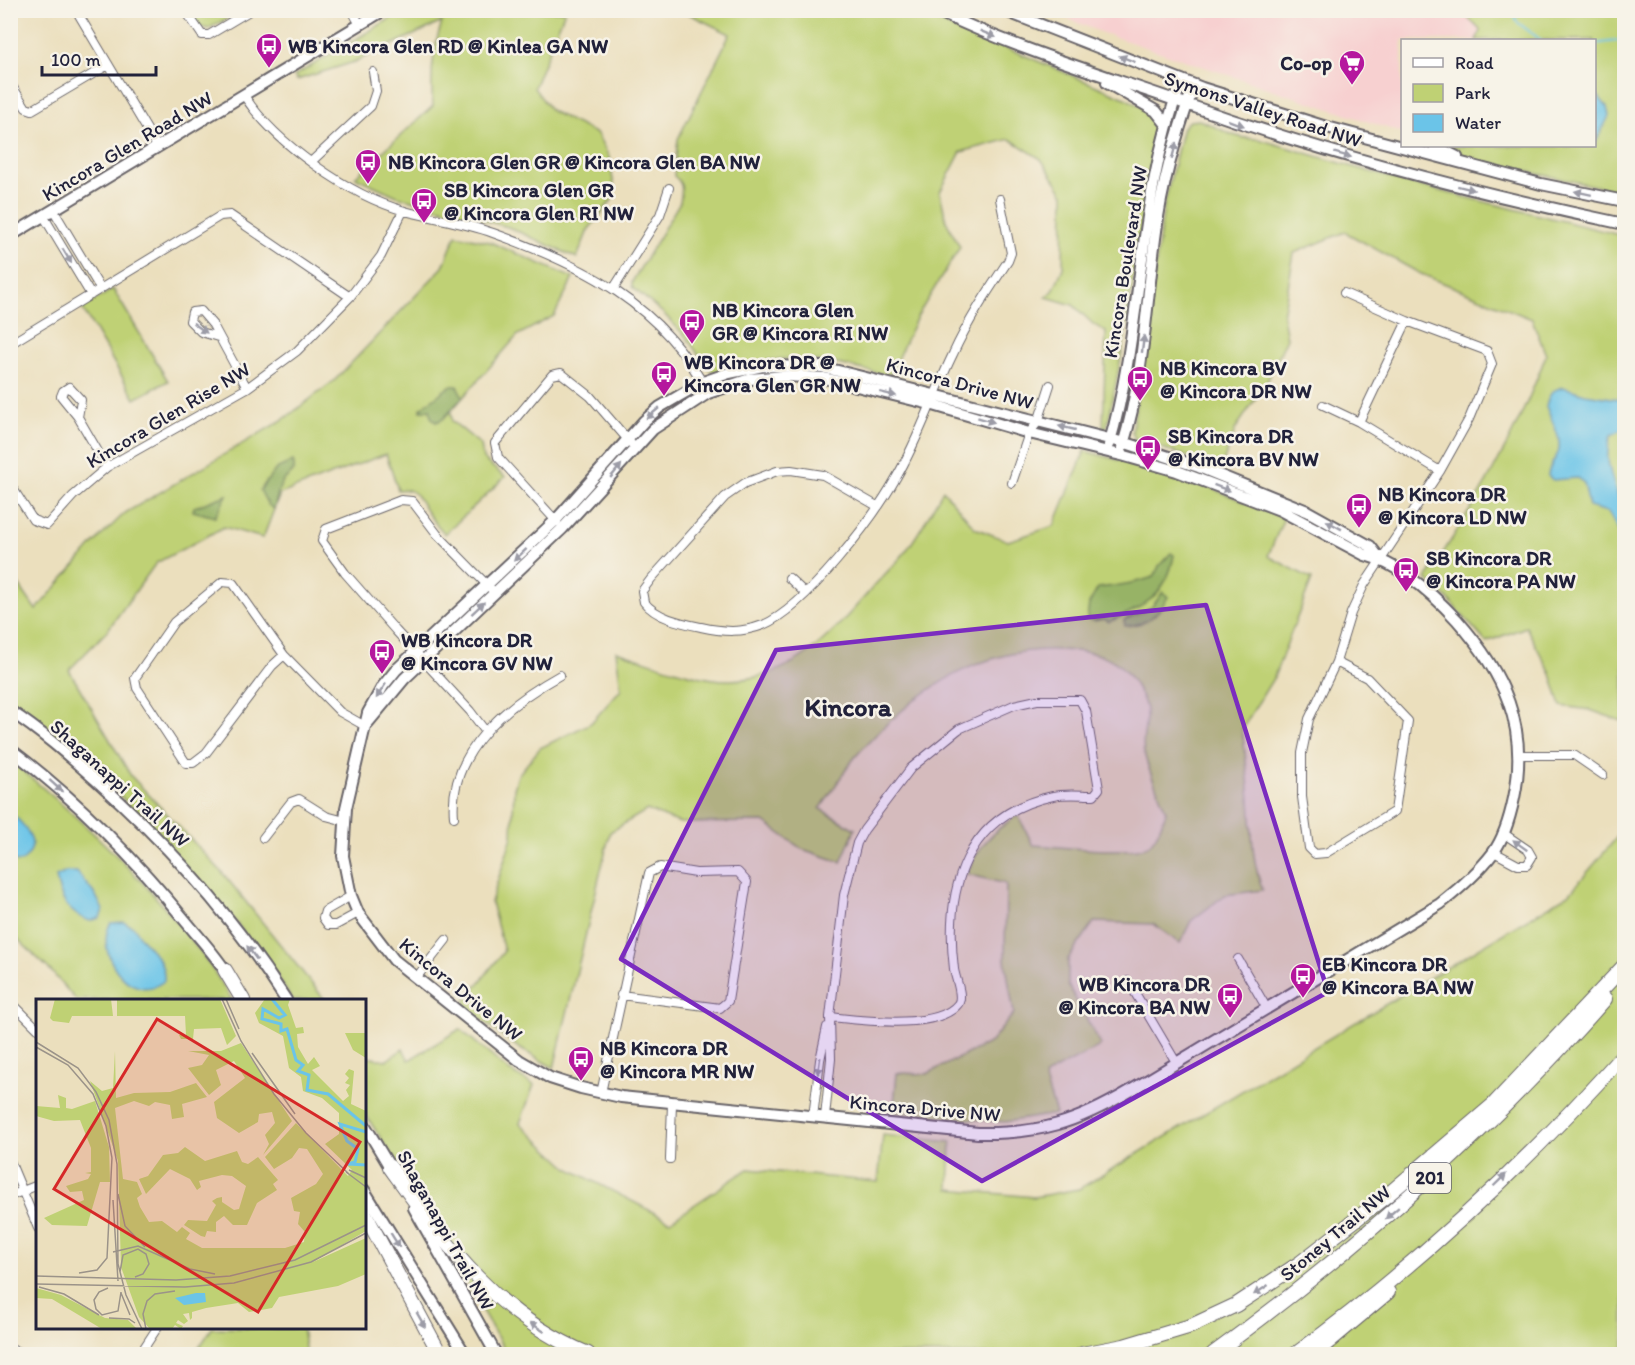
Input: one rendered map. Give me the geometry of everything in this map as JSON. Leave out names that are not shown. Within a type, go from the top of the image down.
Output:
[{"type":"highway","points":[[1082,1354],[1124,1346],[1191,1326],[1236,1305],[1300,1263],[1391,1192],[1493,1105],[1624,966]]},
{"type":"highway","points":[[225,970],[243,999]]},
{"type":"highway","name":"Stoney Trail NW","points":[[1212,1354],[1345,1253],[1419,1188],[1561,1049],[1624,977]]},
{"type":"highway","name":"201","points":[[1296,1354],[1393,1277],[1477,1204],[1590,1092],[1624,1054]]},
{"type":"highway","points":[[390,1167],[450,1251],[471,1274],[519,1315],[546,1333],[588,1354]]},
{"type":"highway","points":[[1314,1354],[1463,1226],[1477,1204]]},
{"type":"highway","points":[[366,1216],[440,1354]]},
{"type":"street","points":[[76,10],[158,148]]},
{"type":"street","points":[[185,10],[202,35],[207,35],[251,10]]},
{"type":"street","points":[[352,10],[360,25]]},
{"type":"street","name":"Kincora Glen Road NW","points":[[10,236],[245,96],[360,25],[368,15],[384,10]]},
{"type":"street","name":"Symons Valley Road NW","points":[[934,10],[1083,71],[1257,130],[1442,182],[1624,224]]},
{"type":"street","name":"Symons Valley Road NW","points":[[1003,10],[1194,85],[1323,126],[1487,171],[1624,201]]},
{"type":"street","points":[[10,83],[26,108],[32,110],[108,65]]},
{"type":"street","points":[[1083,71],[1156,111],[1167,125]]},
{"type":"street","points":[[312,161],[371,106],[376,91],[373,72]]},
{"type":"street","name":"Kincora Boulevard NW","points":[[1107,451],[1126,369],[1149,203],[1167,125],[1182,80]]},
{"type":"street","name":"Kincora Boulevard NW","points":[[1120,454],[1142,351],[1156,229],[1194,85]]},
{"type":"street","points":[[245,96],[255,112],[283,141],[364,194],[403,211],[493,233],[614,288],[675,339],[691,361],[708,393]]},
{"type":"street","points":[[1437,147],[1487,171]]},
{"type":"street","points":[[614,288],[660,215],[669,188]]},
{"type":"street","points":[[877,506],[823,475],[791,470],[758,478],[725,497],[642,591],[647,606],[660,615],[680,622],[730,632],[770,621],[805,593],[864,526],[897,478],[972,317],[1011,253],[1000,199]]},
{"type":"street","points":[[54,211],[100,288]]},
{"type":"street","name":"Kincora Glen Rise NW","points":[[10,484],[33,520],[47,525],[73,496],[106,467],[247,388],[297,351],[350,297],[381,256],[403,211]]},
{"type":"street","points":[[10,344],[220,216],[230,215],[350,297]]},
{"type":"street","points":[[44,217],[91,295]]},
{"type":"street","points":[[1336,662],[1367,678],[1408,721],[1395,811],[1326,854],[1315,854],[1309,848],[1303,807],[1302,753],[1310,719],[1336,662],[1350,613],[1380,559],[1440,471],[1469,418],[1492,364],[1492,357],[1487,351],[1407,321],[1344,293]]},
{"type":"street","points":[[1359,422],[1407,321]]},
{"type":"street","points":[[218,337],[247,388]]},
{"type":"street","name":"Kincora Drive NW","points":[[631,444],[708,393],[750,379],[805,376],[932,399],[1038,422],[1124,442],[1199,467],[1307,511],[1370,546],[1380,559],[1417,584],[1449,612],[1486,656],[1502,684],[1513,714],[1520,755],[1515,790],[1503,833],[1494,852],[1465,884],[1440,904],[1092,1113],[1052,1127],[1018,1134],[978,1133],[672,1104],[601,1093],[550,1078],[519,1060],[416,978],[382,947],[358,913],[351,896],[343,856],[351,780],[365,726],[419,656],[559,524],[631,444],[660,407],[703,382],[746,368],[804,364],[932,399],[1029,433],[1120,454],[1177,471],[1280,510],[1365,555],[1380,559]]},
{"type":"street","points":[[559,524],[498,457],[495,443],[552,375],[561,374],[578,384],[631,444]]},
{"type":"street","points":[[1011,483],[1029,433],[1038,422],[1050,385]]},
{"type":"street","points":[[1323,405],[1359,422],[1440,471]]},
{"type":"street","points":[[78,417],[106,467]]},
{"type":"street","points":[[486,732],[470,711],[345,573],[322,541],[326,529],[401,500],[412,501],[437,534],[491,589]]},
{"type":"street","points":[[789,578],[805,593]]},
{"type":"street","points":[[284,655],[272,666],[206,753],[193,763],[186,763],[137,688],[135,678],[174,622],[222,582],[233,583],[284,655],[340,712],[365,726]]},
{"type":"street","points":[[454,817],[452,797],[458,773],[472,748],[486,732],[529,694],[560,675]]},
{"type":"street","points":[[813,1117],[820,1060],[830,1017],[844,895],[852,859],[864,830],[889,794],[923,757],[946,737],[971,722],[1022,704],[1054,699],[1080,700],[1086,711],[1099,789],[1094,795],[1056,795],[1009,811],[987,829],[972,849],[960,872],[952,914],[954,970],[960,998],[958,1005],[940,1016],[908,1022],[884,1023],[830,1017]]},
{"type":"street","name":"Shaganappi Trail NW","points":[[10,711],[78,764],[161,840],[206,890],[285,999]]},
{"type":"street","points":[[10,749],[82,810],[132,861],[170,902],[225,970]]},
{"type":"street","points":[[1520,755],[1574,755],[1604,775]]},
{"type":"street","points":[[263,838],[291,802],[299,800],[326,816],[345,821]]},
{"type":"street","points":[[1494,852],[1518,865],[1527,865],[1532,857],[1528,850],[1503,833]]},
{"type":"street","points":[[601,1093],[621,995],[649,873],[660,867],[696,873],[738,872],[745,878],[747,882],[728,1001],[720,1008],[621,995]]},
{"type":"street","points":[[351,896],[325,911],[323,918],[328,925],[336,925],[358,913]]},
{"type":"street","points":[[416,978],[446,940]]},
{"type":"street","points":[[1239,960],[1266,1007]]},
{"type":"street","points":[[1128,981],[1176,1062]]},
{"type":"street","points":[[10,1001],[36,1027]]},
{"type":"street","points":[[825,1117],[831,1059],[830,1017]]},
{"type":"street","points":[[670,1159],[672,1104]]},
{"type":"street","name":"Shaganappi Trail NW","points":[[366,1127],[496,1354]]},
{"type":"street","points":[[10,1161],[36,1223]]},
{"type":"street","points":[[10,1196],[36,1186]]},
{"type":"street","points":[[366,1193],[465,1354]]},
{"type":"street","points":[[140,1354],[156,1329]]},
{"type":"street","points":[[10,1349],[25,1354]]},
{"type":"highlighted area","points":[[1206,605],[1328,992],[982,1181],[621,959],[776,650]]},
{"type":"shaded area","points":[[1461,10],[1481,31],[1477,39],[1401,39],[1401,133],[1100,32],[1049,11]]},
{"type":"green space","points":[[198,11],[241,11],[208,29],[200,27],[192,14]]},
{"type":"green space","points":[[403,11],[565,11],[534,88],[551,111],[597,134],[609,157],[614,186],[612,200],[588,230],[577,258],[508,227],[397,196],[355,177],[433,106],[433,63],[442,22],[354,62],[297,80],[294,76]]},
{"type":"green space","points":[[683,11],[915,11],[1125,98],[1150,111],[1161,126],[1161,132],[1138,243],[1124,343],[1107,427],[1103,428],[1106,332],[1093,324],[1073,305],[1046,297],[1053,291],[1063,268],[1064,194],[1041,159],[1010,139],[961,152],[940,192],[946,221],[960,247],[918,315],[889,376],[822,361],[801,359],[761,361],[714,372],[708,368],[686,337],[664,314],[632,287],[632,282],[680,202],[682,188],[674,176],[678,139],[730,34]]},
{"type":"green space","points":[[1461,11],[1624,11],[1624,192],[1482,162],[1442,147],[1596,147],[1596,39],[1477,39],[1481,31]]},
{"type":"green space","points":[[1199,120],[1241,137],[1258,139],[1412,184],[1624,236],[1624,722],[1590,710],[1561,706],[1551,674],[1526,627],[1486,642],[1448,599],[1426,579],[1493,471],[1534,385],[1546,355],[1532,319],[1419,273],[1345,232],[1294,253],[1283,316],[1287,338],[1267,382],[1236,428],[1221,468],[1135,439],[1132,432],[1164,206],[1183,127],[1189,121]]},
{"type":"green space","points":[[456,235],[490,242],[573,278],[554,316],[518,335],[451,411],[452,421],[481,445],[483,459],[505,477],[445,534],[414,493],[405,489],[398,490],[386,454],[280,494],[263,538],[224,527],[156,563],[107,631],[69,670],[131,776],[221,871],[324,999],[291,999],[274,971],[230,915],[115,790],[79,757],[11,704],[10,572],[36,610],[98,539],[125,513],[284,419],[335,380],[443,267]]},
{"type":"green space","points":[[113,289],[168,381],[135,399],[82,308]]},
{"type":"green space","points":[[450,386],[457,386],[463,397],[443,419],[436,422],[431,417],[430,409],[421,411],[421,408]]},
{"type":"green space","points":[[1085,451],[1189,479],[1284,518],[1268,556],[1312,579],[1274,677],[1242,729],[1254,857],[1263,890],[1225,895],[1191,921],[1180,943],[1153,924],[1094,922],[1068,959],[1068,985],[1101,1045],[1044,1077],[1056,1114],[1005,1122],[893,1113],[897,1073],[927,1074],[991,1042],[1014,1013],[1005,960],[1006,884],[967,874],[987,840],[1018,815],[1033,845],[1128,850],[1149,845],[1159,829],[1166,812],[1144,752],[1146,717],[1144,701],[1134,682],[1116,662],[1092,653],[1059,650],[1028,651],[999,657],[972,666],[946,679],[921,695],[898,714],[856,756],[820,809],[855,829],[841,862],[802,849],[764,822],[680,823],[647,810],[610,832],[554,1068],[519,1048],[462,1005],[504,951],[491,902],[512,837],[514,789],[518,775],[540,748],[591,723],[621,689],[616,651],[673,670],[717,679],[753,678],[773,672],[808,652],[839,625],[908,549],[943,490],[975,528],[1008,541],[1054,526]]},
{"type":"green space","points":[[293,461],[293,471],[281,483],[274,509],[268,505],[260,490],[276,469]]},
{"type":"green space","points":[[227,495],[215,517],[193,511],[194,507]]},
{"type":"green space","points":[[1171,553],[1174,555],[1166,581],[1152,598],[1133,611],[1109,622],[1104,619],[1094,621],[1087,619],[1089,604],[1098,588],[1154,577],[1159,566]]},
{"type":"green space","points":[[1163,592],[1168,597],[1156,614],[1140,624],[1125,626],[1124,620],[1152,607]]},
{"type":"green space","points":[[10,760],[132,871],[186,933],[231,999],[75,999],[50,970],[11,933]]},
{"type":"green space","points":[[1624,829],[1624,1354],[507,1354],[400,1168],[366,1116],[366,1057],[387,1060],[403,1049],[409,1060],[460,1029],[509,1071],[534,1085],[520,1123],[568,1168],[670,1221],[748,1169],[878,1182],[883,1135],[951,1142],[949,1189],[1034,1197],[1079,1189],[1569,894]]},
{"type":"green space","points":[[211,1329],[302,1329],[306,1354],[195,1354]]},
{"type":"water","points":[[1596,93],[1607,107],[1609,116],[1596,142]]},
{"type":"water","points":[[1563,387],[1585,394],[1624,400],[1624,429],[1611,435],[1608,448],[1610,471],[1623,516],[1624,529],[1619,532],[1608,512],[1589,507],[1584,483],[1577,478],[1553,480],[1548,476],[1549,469],[1558,453],[1559,441],[1546,406],[1551,394]]},
{"type":"water","points":[[11,813],[27,830],[32,843],[28,856],[21,862],[11,861]]},
{"type":"water","points":[[66,872],[77,872],[96,896],[103,910],[100,918],[90,921],[82,918],[66,905],[56,877]]},
{"type":"water","points":[[124,922],[135,928],[158,959],[164,972],[164,981],[151,987],[138,987],[117,972],[110,959],[107,934],[111,923]]},
{"type":"waterway","points":[[1512,10],[1517,22],[1540,39]]},
{"type":"waterway","points":[[1596,44],[1624,40]]},
{"type":"place","name":"WB Kincora Glen RD @ Kinlea GA NW","points":[[269,69]]},
{"type":"place","name":"Co-op","points":[[1352,86]]},
{"type":"place","name":"NB Kincora Glen GR @ Kincora Glen BA NW","points":[[368,185]]},
{"type":"place","name":"SB Kincora Glen GR @ Kincora Glen RI NW","points":[[424,224]]},
{"type":"place","name":"NB Kincora Glen GR @ Kincora RI NW","points":[[692,345]]},
{"type":"place","name":"WB Kincora DR @ Kincora Glen GR NW","points":[[664,397]]},
{"type":"place","name":"NB Kincora BV @ Kincora DR NW","points":[[1140,402]]},
{"type":"place","name":"SB Kincora DR @ Kincora BV NW","points":[[1148,471]]},
{"type":"place","name":"NB Kincora DR @ Kincora LD NW","points":[[1359,529]]},
{"type":"place","name":"SB Kincora DR @ Kincora PA NW","points":[[1406,593]]},
{"type":"place","name":"WB Kincora DR @ Kincora GV NW","points":[[382,675]]},
{"type":"place","name":"EB Kincora DR @ Kincora BA NW","points":[[1303,999]]},
{"type":"place","name":"WB Kincora DR @ Kincora BA NW","points":[[1230,1019]]},
{"type":"place","name":"NB Kincora DR @ Kincora MR NW","points":[[581,1082]]},
{"type":"district","name":"Kincora","points":[[848,707]]}]
